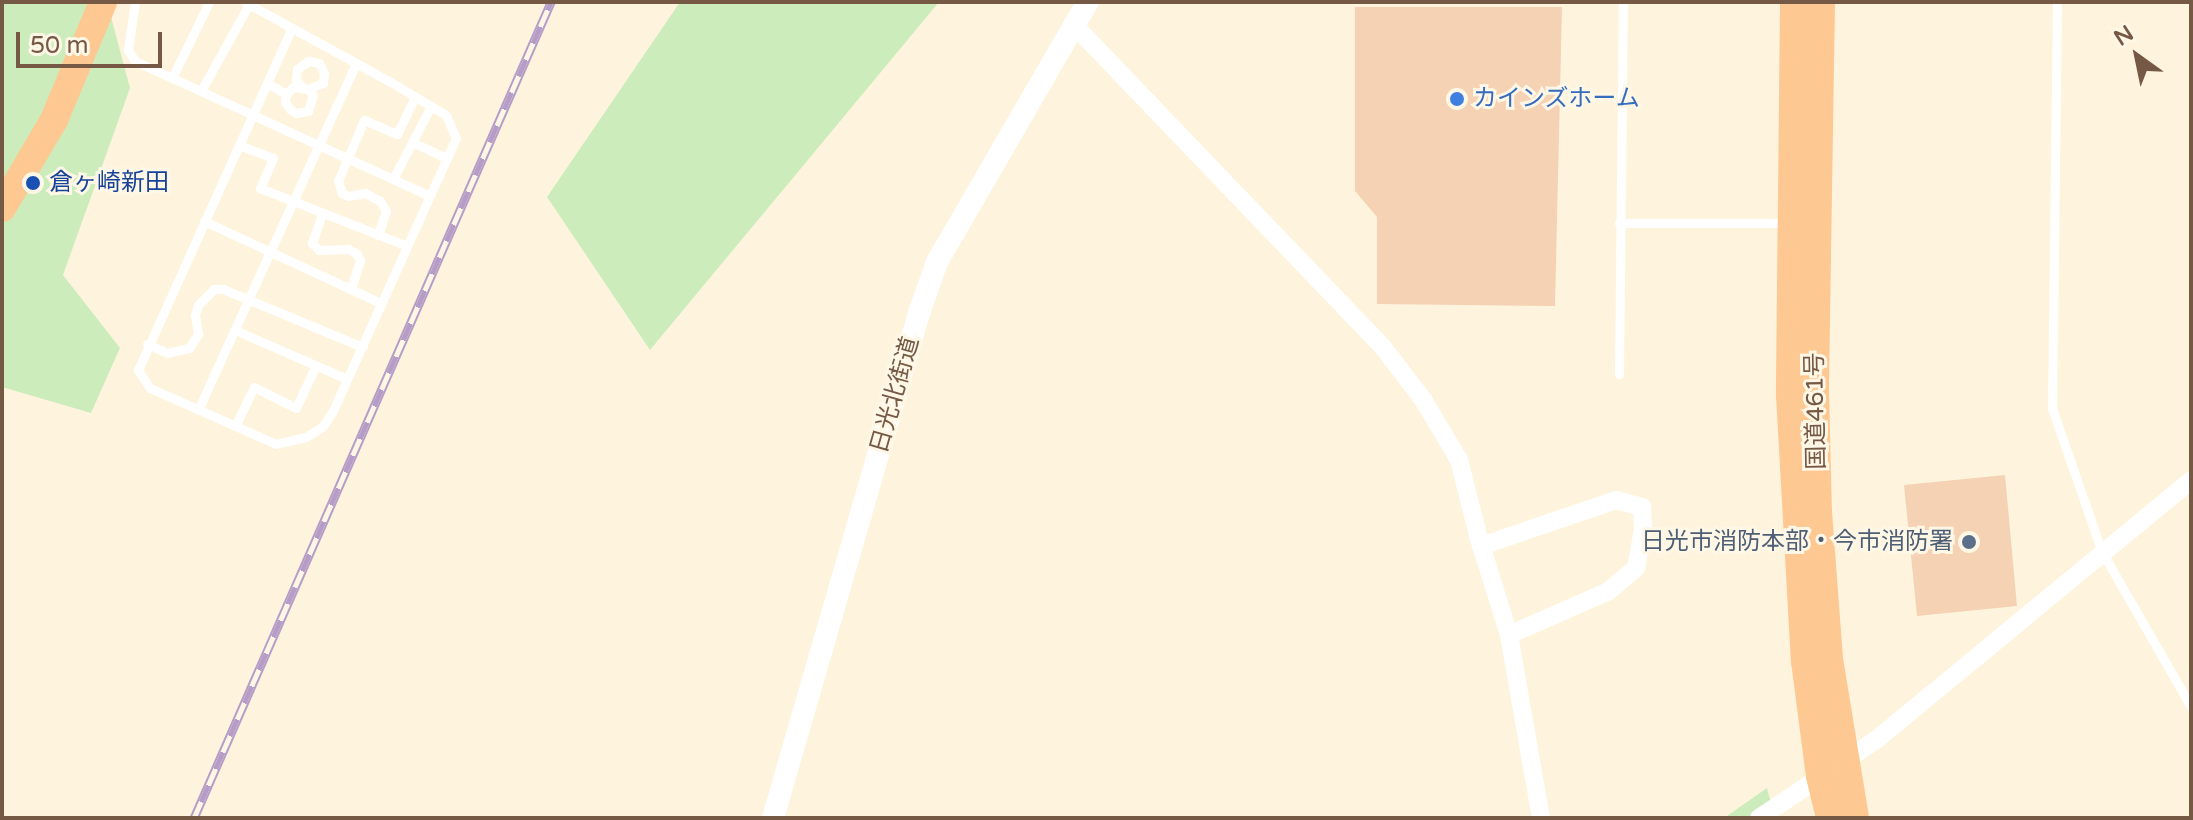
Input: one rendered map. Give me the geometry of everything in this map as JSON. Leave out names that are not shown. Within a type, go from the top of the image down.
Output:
[{"type":"highway","points":[[3,204],[54,120],[103,2]]},
{"type":"highway","name":"国道461号","points":[[1794,2],[1790,395],[1805,661],[1832,768],[1855,818]]},
{"type":"highway","name":"国道461号","points":[[1821,2],[1815,391],[1818,512],[1829,659],[1830,818]]},
{"type":"street","name":"日光北街道","points":[[773,818],[919,313],[937,262],[1088,2]]},
{"type":"street","points":[[1075,26],[1390,357],[1424,401],[1459,460],[1481,546],[1509,635],[1541,818]]},
{"type":"street","points":[[1759,818],[1887,731],[2191,480]]},
{"type":"street","points":[[1481,546],[1616,500],[1642,507],[1643,529],[1636,568],[1609,591],[1509,635]]},
{"type":"lane","points":[[135,2],[128,50],[135,61],[430,196]]},
{"type":"lane","points":[[172,78],[209,2]]},
{"type":"lane","points":[[1619,374],[1623,2]]},
{"type":"lane","points":[[2057,2],[2052,408],[2102,552],[2191,707]]},
{"type":"lane","points":[[201,91],[247,3],[356,63],[446,115],[456,138],[347,379],[323,426],[306,437],[276,444],[150,388],[138,370],[147,344],[292,28]]},
{"type":"lane","points":[[286,94],[285,102],[290,109],[302,113],[308,111],[313,95],[296,73],[308,61],[319,63],[324,81]]},
{"type":"lane","points":[[198,410],[356,63]]},
{"type":"lane","points":[[324,81],[344,89]]},
{"type":"lane","points":[[286,94],[304,87],[319,86],[324,81]]},
{"type":"lane","points":[[267,83],[286,94]]},
{"type":"lane","points":[[378,235],[386,211],[380,201],[365,193],[357,197],[342,193],[338,181],[345,157],[364,120],[397,134],[415,97]]},
{"type":"lane","points":[[393,179],[431,106]]},
{"type":"lane","points":[[412,142],[447,158]]},
{"type":"lane","points":[[239,145],[273,158],[260,188],[407,246]]},
{"type":"lane","points":[[322,214],[312,243],[319,250],[348,249],[356,253],[360,260],[351,289]]},
{"type":"lane","points":[[204,221],[381,303]]},
{"type":"lane","points":[[1619,223],[1790,223]]},
{"type":"lane","points":[[147,344],[167,353],[189,348],[198,334],[195,315],[198,305],[214,289],[223,289],[249,297],[362,347]]},
{"type":"lane","points":[[235,330],[347,379]]},
{"type":"lane","points":[[235,426],[254,387],[296,408],[316,365]]},
{"type":"green space","points":[[2,2],[107,2],[130,88],[63,275],[120,348],[91,413],[2,387]]},
{"type":"green space","points":[[680,2],[939,2],[650,350],[547,197]]},
{"type":"green space","points":[[1767,788],[1775,818],[1724,818]]},
{"type":"building","name":"カインズホーム","points":[[1355,7],[1562,7],[1555,306],[1377,304],[1377,217],[1355,191]]},
{"type":"building","points":[[2005,475],[2017,606],[1917,616],[1904,485]]},
{"type":"railway","points":[[194,818],[551,2]]},
{"type":"place","name":"カインズホーム","points":[[1457,99]]},
{"type":"place","name":"倉ヶ崎新田","points":[[33,183]]},
{"type":"place","name":"日光市消防本部・今市消防署","points":[[1969,542]]}]
